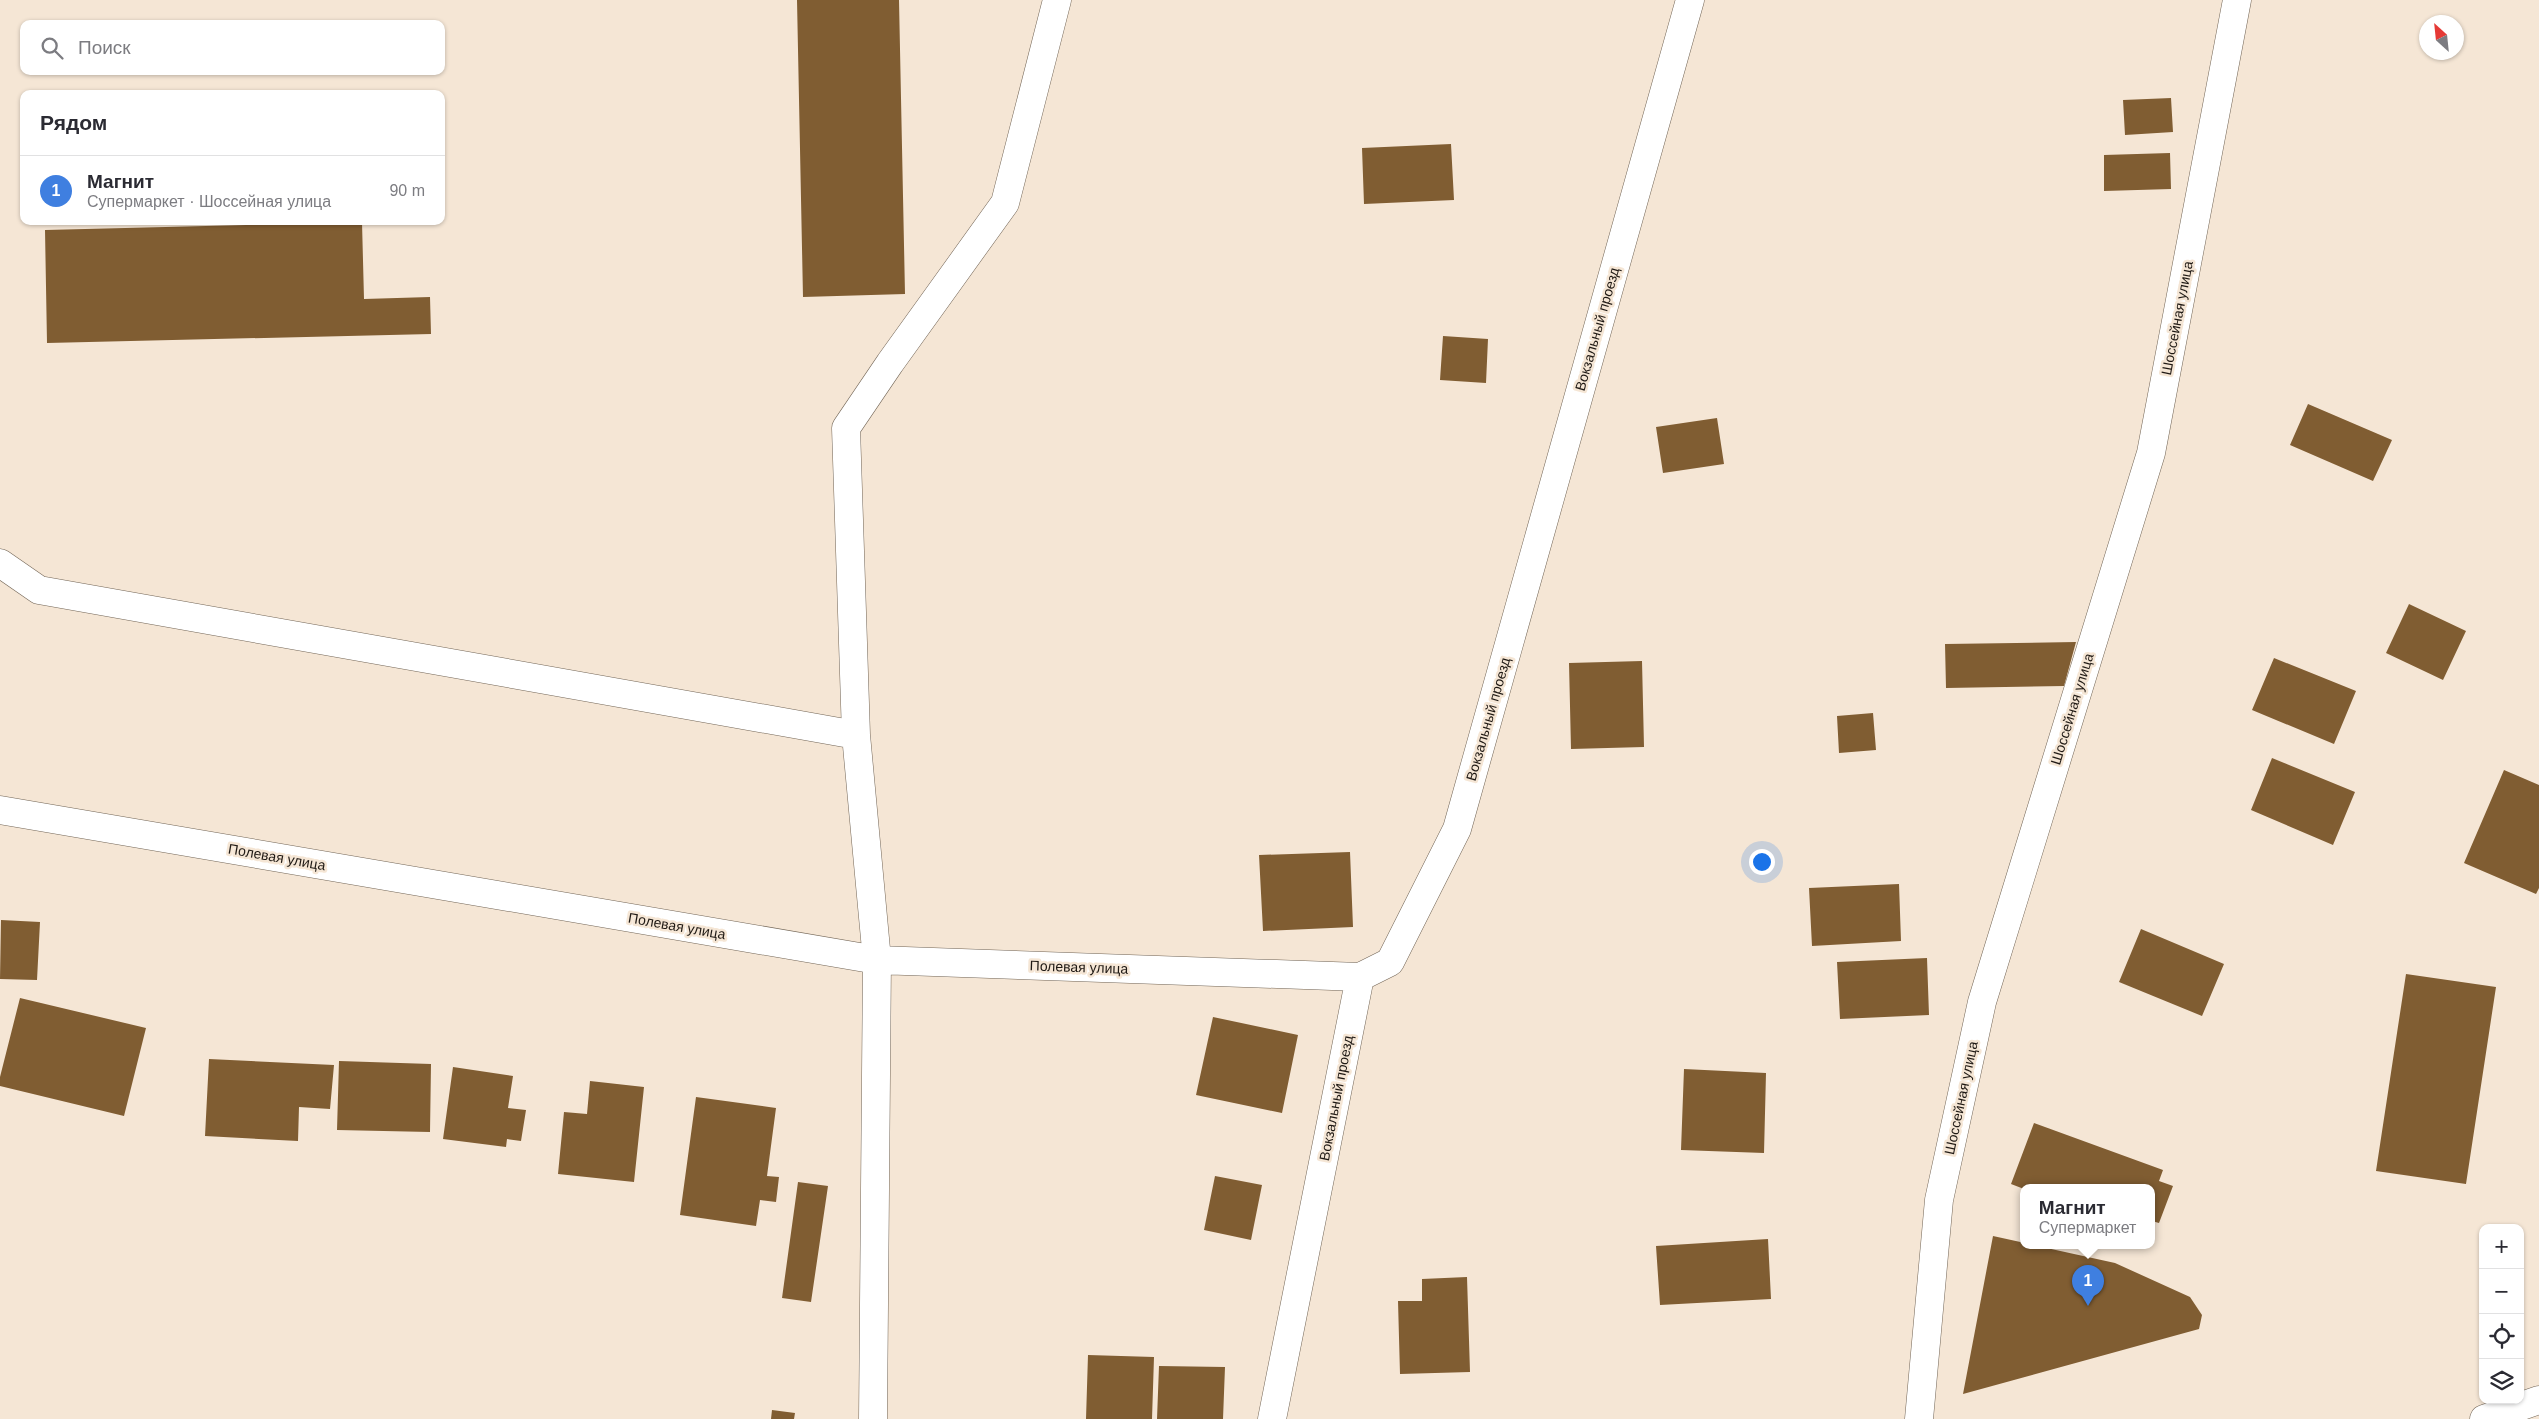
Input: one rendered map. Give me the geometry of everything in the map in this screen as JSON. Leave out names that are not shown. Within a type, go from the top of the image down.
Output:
[{"type":"street","points":[[873,1419],[877,960],[856,735],[846,428],[890,363],[1006,203],[1057,0]]},
{"type":"street","name":"Вокзальный проезд","points":[[1272,1419],[1360,977],[1390,962],[1457,829],[1690,0]]},
{"type":"street","name":"Шоссейная улица","points":[[1919,1419],[1939,1200],[1982,1002],[2151,453],[2237,0]]},
{"type":"street","points":[[0,563],[39,590],[856,735]]},
{"type":"street","name":"Полевая улица","points":[[0,810],[877,960],[1360,977]]},
{"type":"street","points":[[2484,1419],[2539,1400]]},
{"type":"building","points":[[797,0],[899,0],[905,294],[803,297]]},
{"type":"building","points":[[2171,98],[2173,132],[2125,135],[2123,100]]},
{"type":"building","points":[[1451,144],[1454,200],[1364,204],[1362,148]]},
{"type":"building","points":[[2170,153],[2171,189],[2104,191],[2104,155]]},
{"type":"building","points":[[243,225],[362,225],[364,299],[430,297],[431,334],[47,343],[45,230]]},
{"type":"building","points":[[1443,336],[1488,339],[1486,383],[1440,380]]},
{"type":"building","points":[[2308,404],[2392,440],[2373,481],[2290,445]]},
{"type":"building","points":[[1717,418],[1724,464],[1663,473],[1656,427]]},
{"type":"building","points":[[2409,604],[2466,631],[2443,680],[2386,653]]},
{"type":"building","points":[[2076,642],[2064,686],[1946,688],[1945,644]]},
{"type":"building","points":[[2274,658],[2356,691],[2334,744],[2252,710]]},
{"type":"building","points":[[1642,661],[1644,747],[1571,749],[1569,663]]},
{"type":"building","points":[[1873,713],[1876,750],[1839,753],[1837,716]]},
{"type":"building","points":[[2272,758],[2355,792],[2333,845],[2251,810]]},
{"type":"building","points":[[2504,770],[2539,785],[2539,888],[2536,894],[2464,863]]},
{"type":"building","points":[[1350,852],[1353,927],[1263,931],[1259,855]]},
{"type":"building","points":[[1899,884],[1901,941],[1812,946],[1809,888]]},
{"type":"building","points":[[1,920],[40,922],[37,980],[0,979]]},
{"type":"building","points":[[2141,929],[2224,964],[2202,1016],[2119,982]]},
{"type":"building","points":[[1927,958],[1929,1015],[1840,1019],[1837,962]]},
{"type":"building","points":[[2406,974],[2496,987],[2466,1184],[2376,1171]]},
{"type":"building","points":[[20,998],[146,1028],[124,1116],[0,1086],[0,1077]]},
{"type":"building","points":[[1213,1017],[1298,1035],[1282,1113],[1196,1095]]},
{"type":"building","points":[[209,1059],[334,1065],[330,1109],[299,1107],[298,1141],[205,1136]]},
{"type":"building","points":[[339,1061],[431,1064],[430,1132],[337,1130]]},
{"type":"building","points":[[453,1067],[513,1076],[508,1108],[526,1110],[521,1141],[507,1139],[506,1147],[443,1139]]},
{"type":"building","points":[[1684,1069],[1766,1073],[1764,1153],[1681,1150]]},
{"type":"building","points":[[590,1081],[644,1087],[634,1182],[558,1174],[564,1112],[587,1114]]},
{"type":"building","points":[[696,1097],[776,1108],[767,1176],[779,1177],[776,1202],[760,1200],[756,1226],[680,1215]]},
{"type":"building","points":[[2034,1123],[2163,1170],[2159,1181],[2173,1186],[2159,1223],[2155,1222],[2155,1184],[2020,1184],[2020,1187],[2011,1184]]},
{"type":"building","points":[[1215,1176],[1262,1185],[1251,1240],[1204,1230]]},
{"type":"building","points":[[798,1182],[828,1186],[811,1302],[782,1298]]},
{"type":"building","points":[[1993,1236],[2020,1242],[2020,1249],[2052,1249],[2115,1263],[2190,1297],[2202,1315],[2199,1329],[1963,1394]]},
{"type":"building","points":[[1768,1239],[1771,1299],[1660,1305],[1656,1246]]},
{"type":"building","points":[[1467,1277],[1470,1372],[1400,1374],[1398,1301],[1422,1301],[1422,1279]]},
{"type":"building","points":[[1088,1355],[1154,1357],[1152,1419],[1086,1419]]},
{"type":"building","points":[[1159,1366],[1225,1367],[1223,1419],[1157,1419]]},
{"type":"building","points":[[772,1410],[795,1413],[794,1419],[771,1419]]},
{"type":"place","name":"Магнит","points":[[2088,1306]]}]
